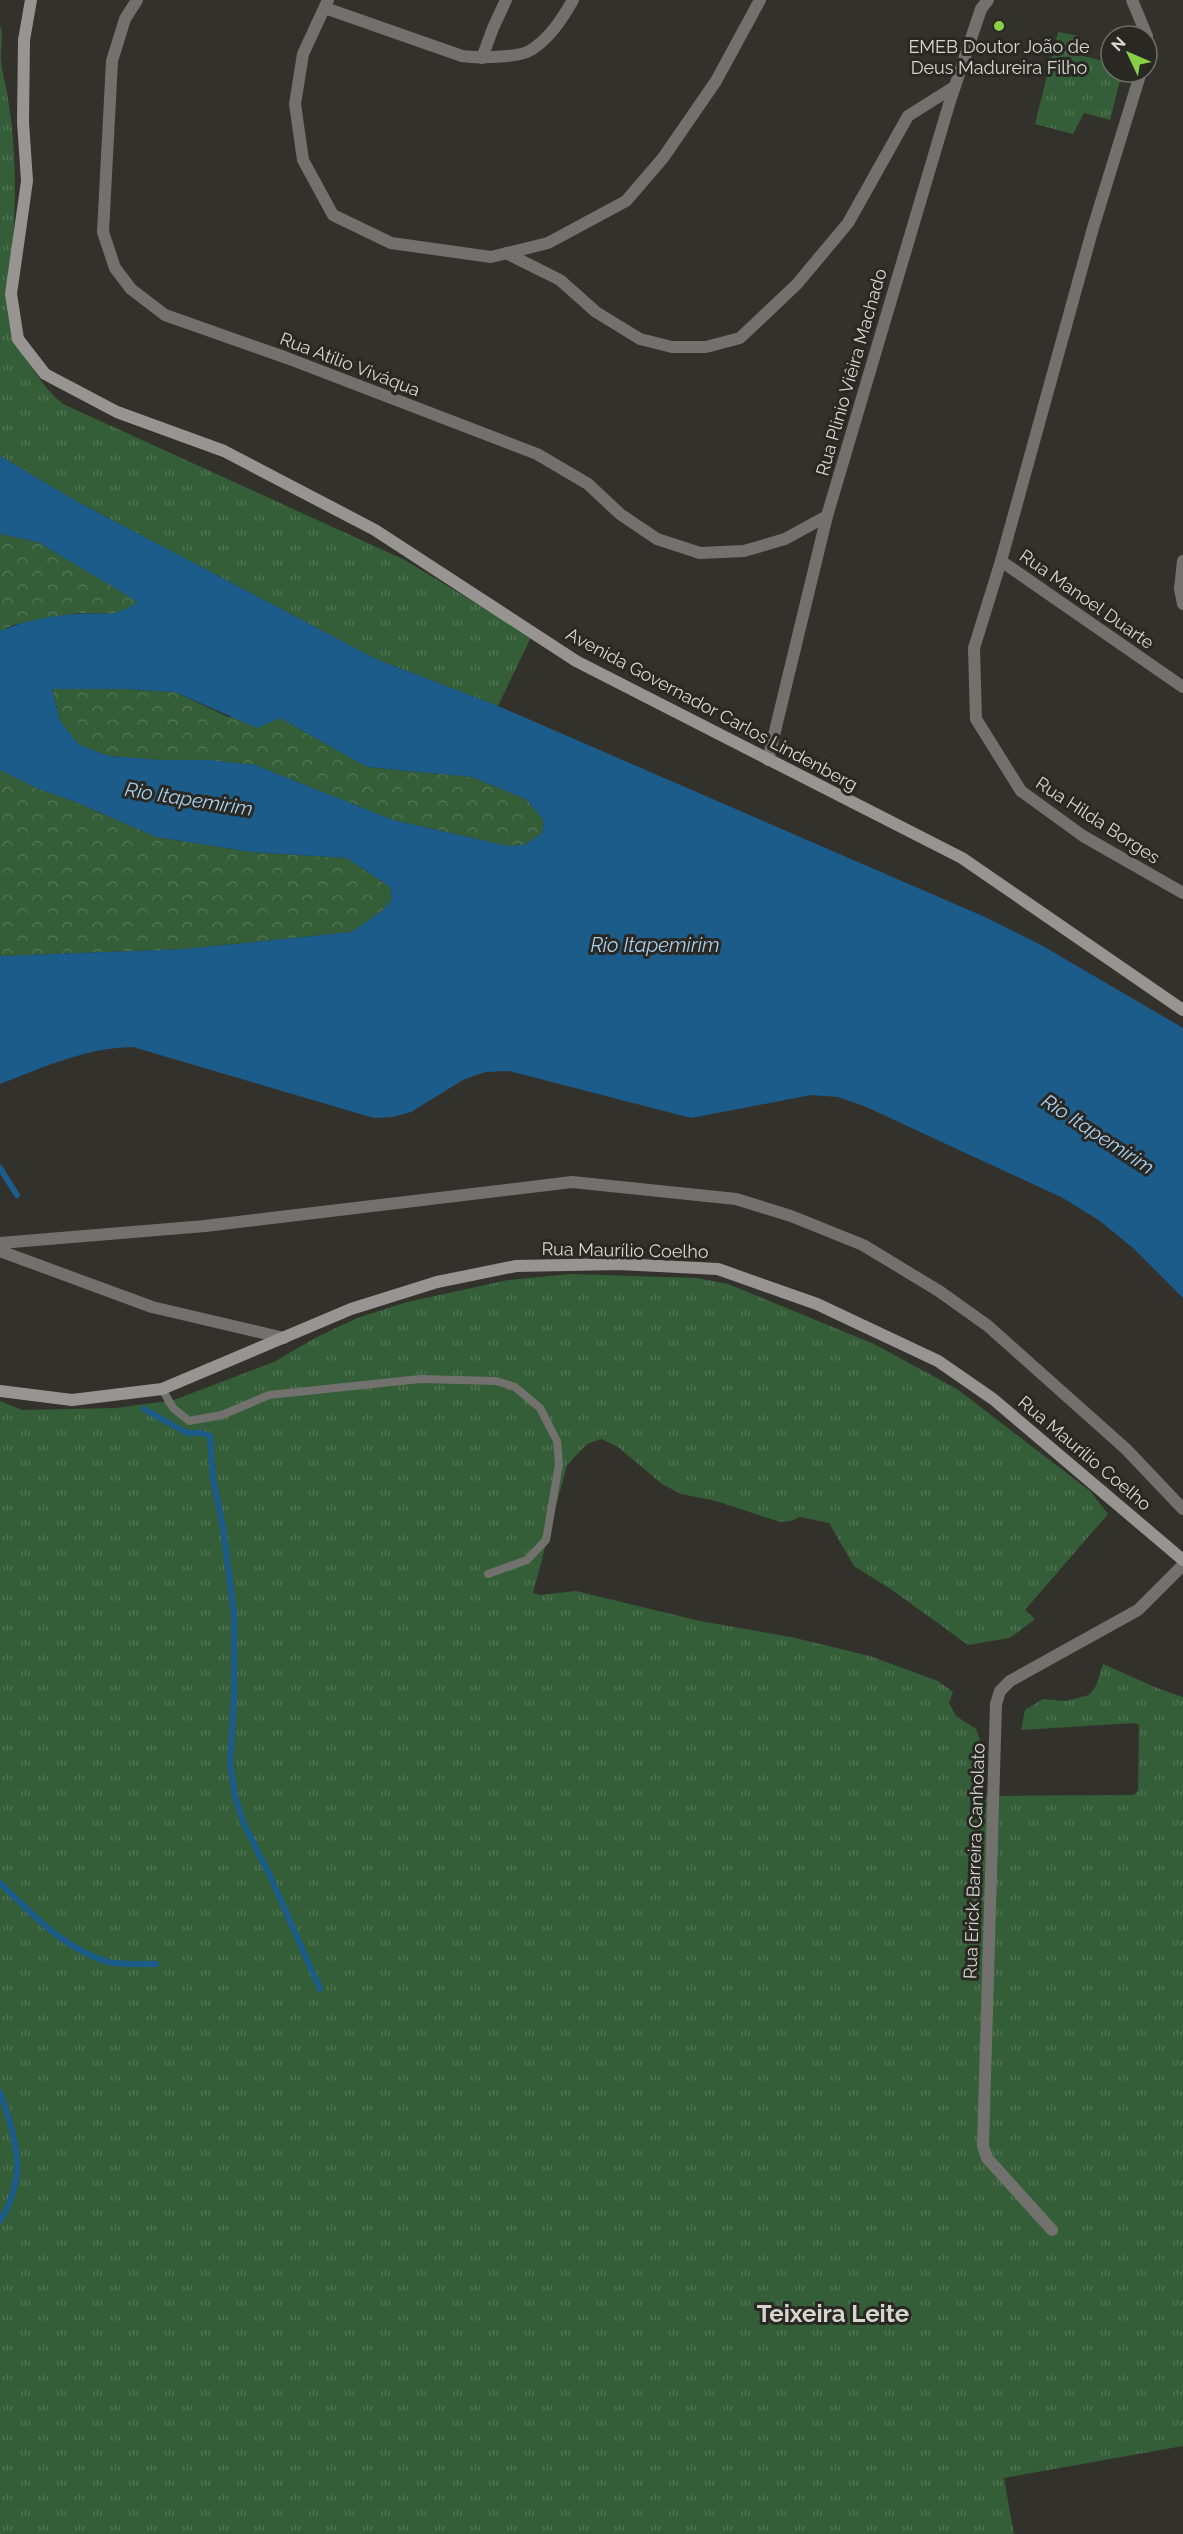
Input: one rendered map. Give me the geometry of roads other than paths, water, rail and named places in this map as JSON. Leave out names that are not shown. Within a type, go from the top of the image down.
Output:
[{"type":"street","name":"Avenida Governador Carlos Lindenberg","points":[[32,0],[24,40],[23,122],[27,181],[11,294],[18,339],[45,374],[117,412],[224,451],[375,530],[576,661],[962,858],[1183,1010]]},
{"type":"street","name":"Rua Atílio Viváqua","points":[[136,0],[125,19],[112,61],[103,232],[115,268],[131,289],[165,315],[287,358],[537,454],[588,484],[620,514],[657,539],[700,553],[744,551],[785,539],[827,516]]},
{"type":"street","points":[[482,58],[506,0]]},
{"type":"street","points":[[573,0],[557,26],[530,52],[482,58],[462,56],[326,4],[303,54],[295,104],[303,160],[333,215],[391,243],[491,257],[548,243],[626,201],[663,158],[716,81],[759,0]]},
{"type":"street","name":"Rua Plinio Viêira Machado","points":[[768,760],[827,516],[954,87],[981,9],[988,0]]},
{"type":"street","points":[[1132,0],[1141,24]]},
{"type":"street","points":[[1001,561],[1093,228],[1137,84]]},
{"type":"street","points":[[506,253],[560,280],[596,312],[640,339],[672,347],[706,347],[740,338],[797,284],[848,223],[908,116],[954,87]]},
{"type":"street","name":"Rua Manoel Duarte","points":[[1001,561],[1183,687]]},
{"type":"street","name":"Rua Hilda Borges","points":[[1001,561],[974,648],[976,719],[1021,791],[1083,836],[1183,893]]},
{"type":"street","points":[[1183,561],[1180,589],[1183,604]]},
{"type":"street","points":[[0,1243],[205,1226],[572,1182],[736,1199],[791,1216],[863,1245],[955,1303],[988,1326],[1126,1449],[1183,1509]]},
{"type":"street","points":[[0,1251],[152,1307],[284,1338]]},
{"type":"street","name":"Rua Maurílio Coelho","points":[[0,1391],[72,1400],[162,1389],[351,1309],[426,1286],[516,1266],[619,1264],[718,1269],[817,1304],[938,1361],[993,1399],[1183,1560]]},
{"type":"street","name":"Rua Erick Barreira Canholato","points":[[1052,2230],[987,2158],[983,2146],[996,1704],[1000,1691],[1011,1681],[1138,1610],[1183,1565]]},
{"type":"lane","points":[[162,1389],[173,1408],[189,1420],[222,1415],[269,1395],[420,1379],[496,1381],[515,1388],[540,1408],[557,1441],[559,1464],[546,1540],[527,1560],[488,1574]]},
{"type":"water","name":"Rio Itapemirim","points":[[0,456],[78,502],[376,659],[498,706],[985,917],[1041,945],[1183,1028],[1183,1298],[1133,1248],[1100,1221],[1063,1198],[864,1106],[838,1097],[811,1095],[691,1118],[509,1071],[485,1072],[463,1080],[411,1112],[393,1117],[374,1118],[133,1047],[81,1055],[0,1084],[0,956],[185,949],[352,932],[383,910],[392,899],[390,887],[347,858],[252,852],[156,837],[76,802],[36,788],[0,770],[0,631],[49,617],[116,613],[138,602],[38,542],[0,534]],"holes":[[[52,689],[175,692],[257,728],[280,718],[367,767],[472,777],[526,799],[544,821],[542,833],[525,845],[508,846],[393,820],[255,765],[209,760],[160,760],[109,756],[79,745],[60,721]]]},
{"type":"waterway","points":[[0,1168],[17,1195]]},
{"type":"waterway","points":[[144,1409],[187,1433],[201,1433],[210,1436],[213,1479],[223,1527],[234,1614],[234,1701],[230,1762],[235,1796],[244,1824],[271,1878],[320,1989]]},
{"type":"waterway","points":[[0,1883],[50,1930],[93,1957],[126,1964],[156,1964]]},
{"type":"waterway","points":[[0,2092],[11,2126],[17,2157],[14,2188],[0,2221]]},
{"type":"place","name":"EMEB Doutor João de Deus Madureira Filho","points":[[999,26]]},
{"type":"district","name":"Teixeira Leite","points":[[833,2313]]}]
